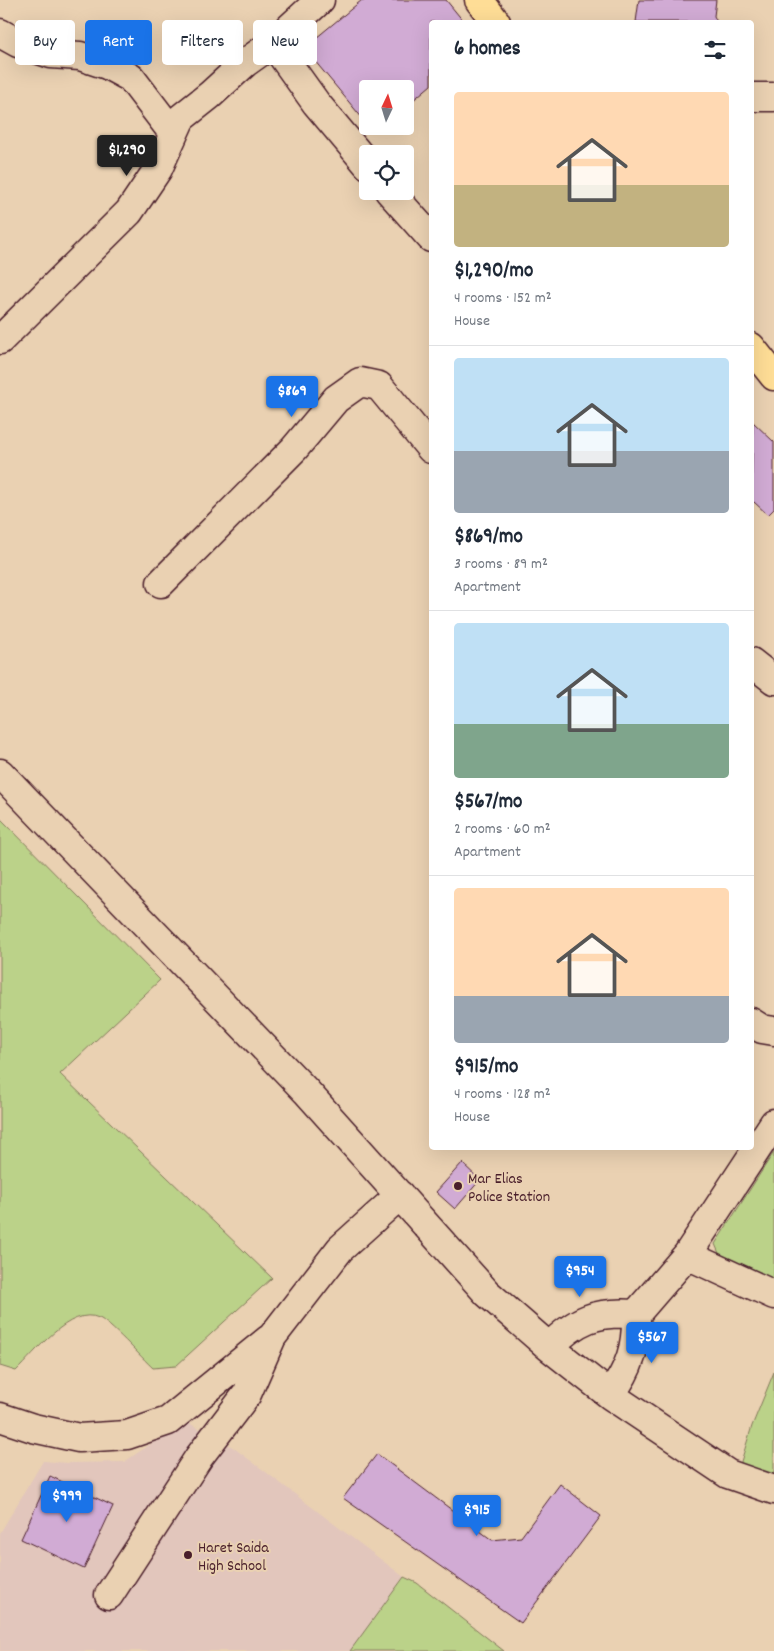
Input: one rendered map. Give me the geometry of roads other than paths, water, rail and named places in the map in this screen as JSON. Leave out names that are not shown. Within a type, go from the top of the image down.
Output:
[{"type":"main road","points":[[479,0],[494,20]]},
{"type":"main road","points":[[754,351],[774,376]]},
{"type":"street","points":[[298,20],[320,0]]},
{"type":"street","points":[[0,33],[18,43],[51,54],[80,56],[107,65],[131,78],[173,133]]},
{"type":"street","points":[[0,340],[130,212],[158,169],[181,118],[253,57]]},
{"type":"street","points":[[289,65],[316,103],[359,154]]},
{"type":"street","points":[[754,98],[774,97]]},
{"type":"street","points":[[397,200],[429,236]]},
{"type":"street","points":[[161,583],[294,449],[336,399],[352,386],[367,382],[378,386],[429,447]]},
{"type":"street","points":[[754,664],[774,680]]},
{"type":"street","points":[[0,773],[306,1090],[486,1293],[549,1347],[610,1395],[728,1474],[774,1490]]},
{"type":"street","points":[[754,1024],[762,1029],[774,1031]]},
{"type":"street","points":[[610,1395],[623,1378],[632,1358],[636,1336],[636,1314],[687,1254],[774,1123]]},
{"type":"street","points":[[0,1417],[33,1428],[79,1438],[127,1436],[168,1421],[272,1337],[340,1249],[400,1195]]},
{"type":"street","points":[[687,1254],[774,1295]]},
{"type":"street","points":[[549,1347],[566,1330],[588,1318],[612,1312],[636,1314]]},
{"type":"street","points":[[109,1595],[199,1457],[247,1394],[272,1337]]},
{"type":"place","name":"Mar Elias Police Station","points":[[458,1186]]},
{"type":"place","name":"Haret Saida High School","points":[[188,1555]]}]
